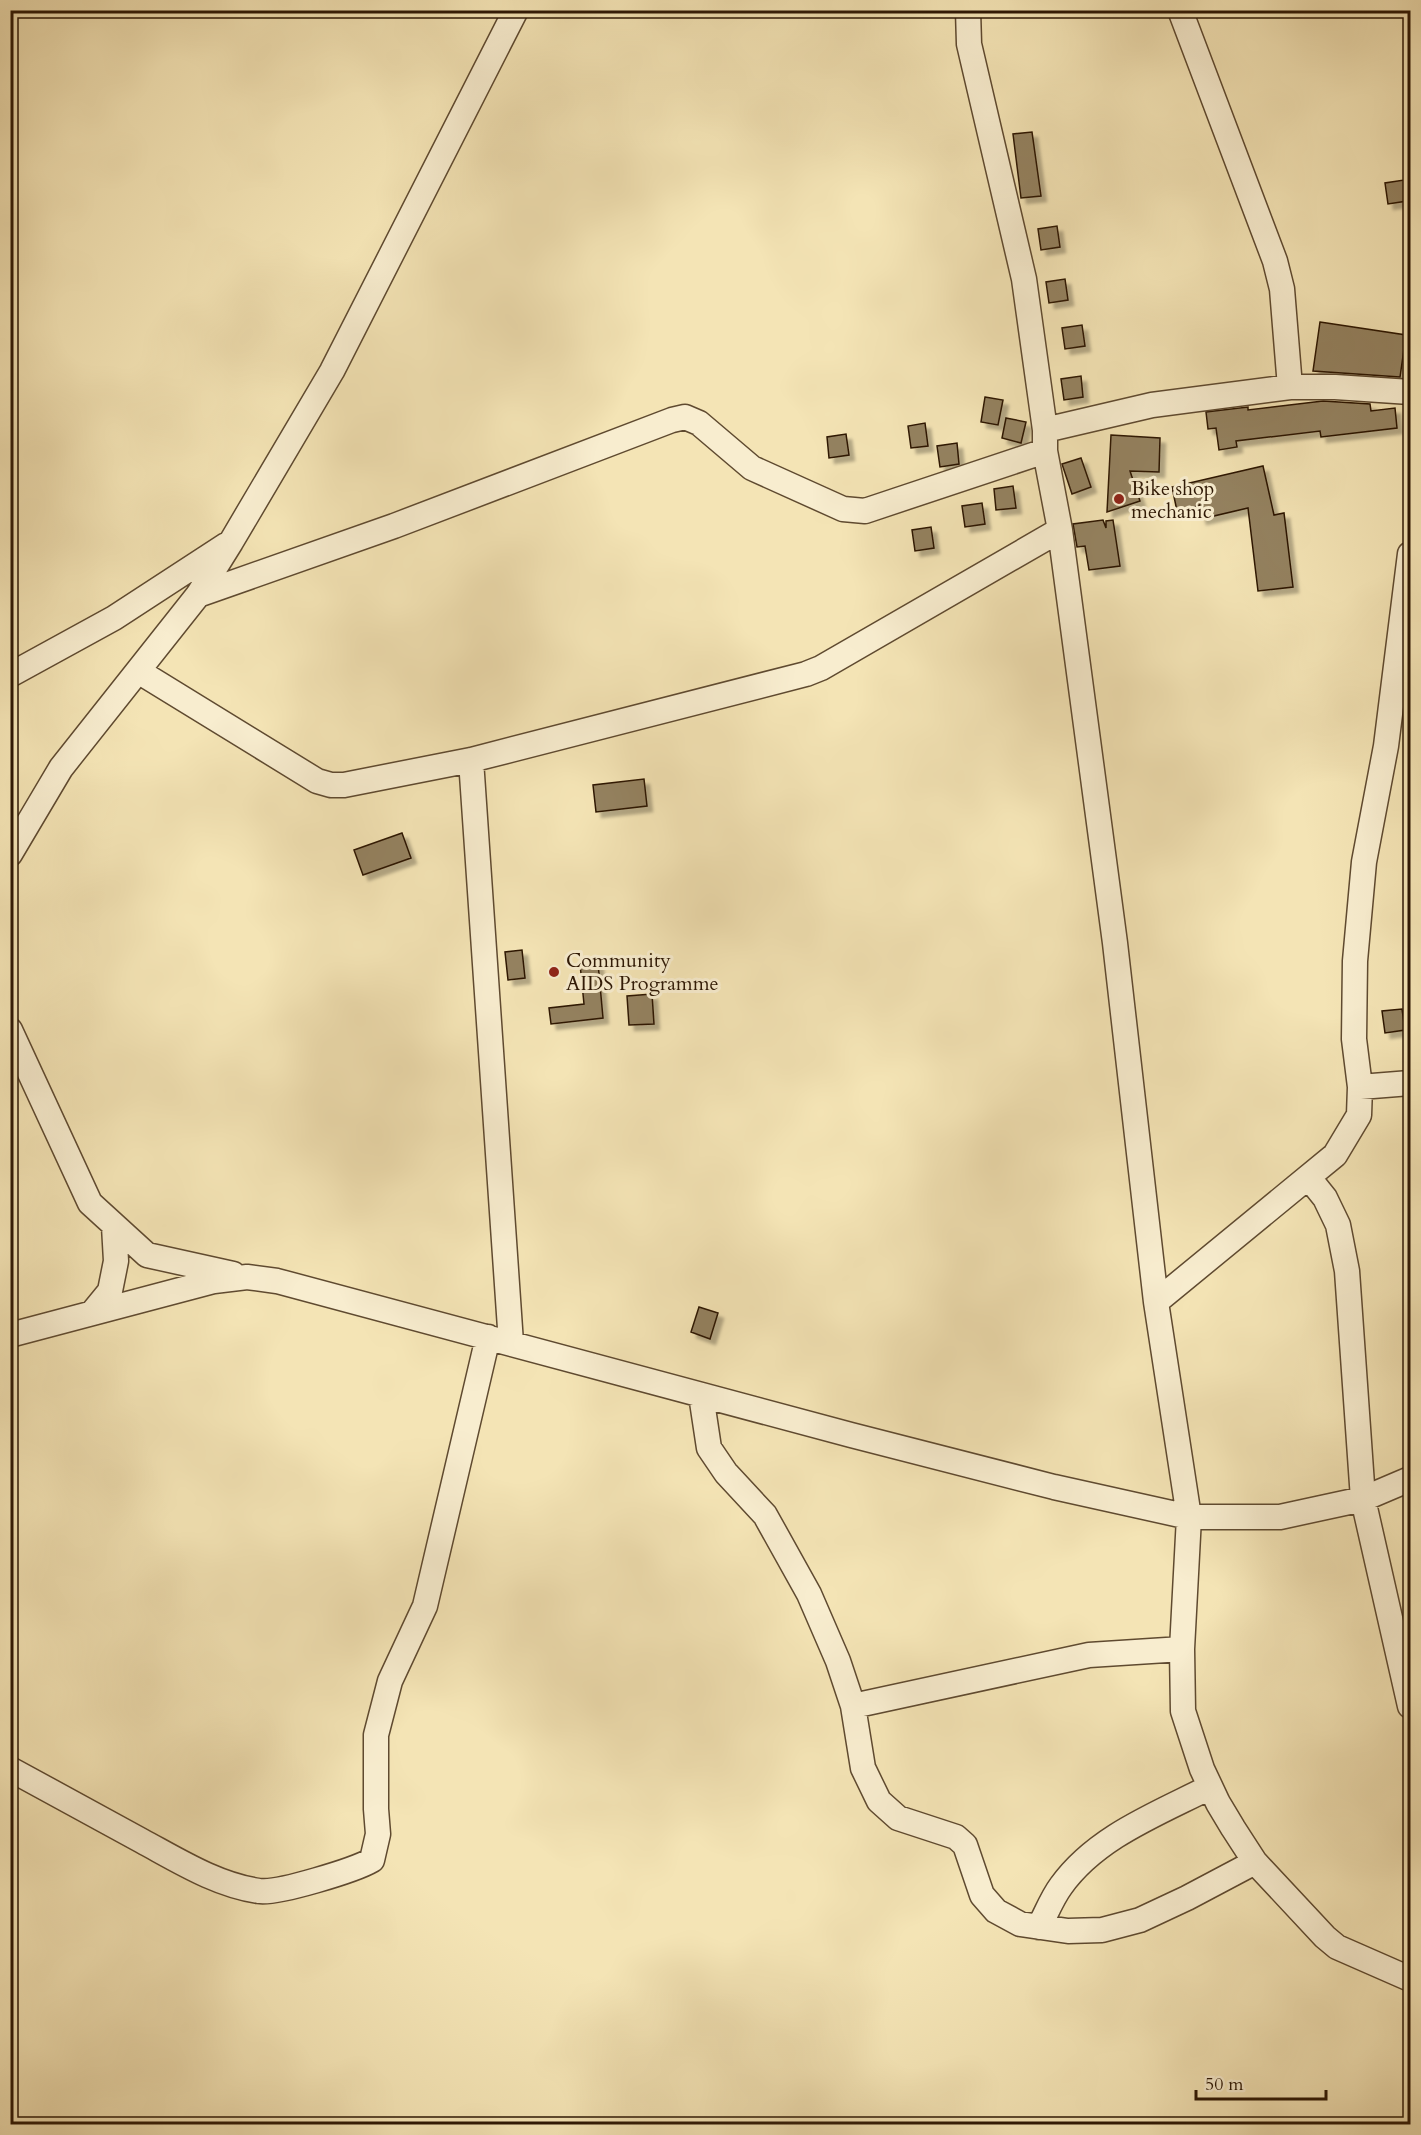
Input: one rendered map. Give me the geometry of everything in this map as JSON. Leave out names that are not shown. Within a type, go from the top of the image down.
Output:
[{"type":"street","points":[[10,854],[61,768],[198,595],[231,542],[332,371],[516,10]]},
{"type":"street","points":[[968,10],[969,45],[1024,279],[1115,942],[1156,1302],[1189,1517],[1182,1649],[1183,1711],[1210,1787],[1255,1862],[1337,1947],[1410,1979]]},
{"type":"street","points":[[1180,10],[1275,261],[1282,289],[1290,387]]},
{"type":"street","points":[[198,595],[394,526],[661,424],[685,417],[699,423],[752,468],[843,510],[865,511],[1045,441],[1152,405],[1290,387],[1335,387],[1410,392]]},
{"type":"street","points":[[138,671],[317,781],[331,785],[345,785],[471,760],[806,674],[822,668],[1060,530]]},
{"type":"street","points":[[10,675],[114,618],[231,542]]},
{"type":"street","points":[[1156,1302],[1335,1155],[1359,1115],[1360,1087],[1354,1039],[1355,962],[1363,873],[1386,746],[1410,554]]},
{"type":"street","points":[[10,1769],[204,1874],[261,1892],[312,1881],[364,1865],[372,1860],[378,1834],[376,1735],[390,1681],[425,1606],[499,1340],[471,760]]},
{"type":"street","points":[[10,1030],[90,1203],[147,1255],[247,1277],[277,1281],[1054,1488],[1189,1517],[1280,1517],[1363,1499],[1410,1479]]},
{"type":"street","points":[[1360,1087],[1410,1083]]},
{"type":"street","points":[[1309,1178],[1325,1198],[1338,1225],[1347,1271],[1363,1499],[1410,1706]]},
{"type":"street","points":[[92,1313],[110,1291],[116,1261],[114,1226]]},
{"type":"street","points":[[10,1335],[214,1281],[247,1277]]},
{"type":"street","points":[[701,1395],[709,1448],[726,1473],[765,1515],[809,1594],[838,1661],[853,1706],[863,1768],[879,1801],[898,1818],[956,1837],[965,1845],[982,1895],[996,1911],[1020,1924],[1068,1931],[1102,1930],[1140,1920],[1255,1862]]},
{"type":"street","points":[[853,1706],[1089,1655],[1182,1649]]},
{"type":"street","points":[[1039,1927],[1060,1887],[1087,1856],[1104,1843],[1210,1787]]},
{"type":"building","points":[[1032,132],[1041,196],[1021,198],[1013,134]]},
{"type":"building","points":[[1404,180],[1407,201],[1388,204],[1385,183]]},
{"type":"building","points":[[1057,226],[1060,247],[1041,250],[1038,229]]},
{"type":"building","points":[[1065,279],[1068,300],[1049,303],[1046,282]]},
{"type":"building","points":[[1320,322],[1406,335],[1400,377],[1313,371]]},
{"type":"building","points":[[1082,325],[1085,346],[1065,349],[1062,328]]},
{"type":"building","points":[[1081,376],[1083,397],[1064,400],[1061,379]]},
{"type":"building","points":[[985,397],[1003,400],[998,425],[981,422]]},
{"type":"building","points":[[1323,401],[1370,404],[1371,411],[1395,408],[1397,428],[1321,437],[1320,431],[1236,441],[1237,447],[1219,450],[1216,428],[1208,429],[1206,412],[1248,407],[1248,410]]},
{"type":"building","points":[[1006,418],[1026,422],[1021,443],[1002,438]]},
{"type":"building","points":[[925,423],[928,446],[911,448],[908,426]]},
{"type":"building","points":[[846,434],[849,455],[829,458],[827,437]]},
{"type":"building","points":[[1111,435],[1160,438],[1159,472],[1130,471],[1140,501],[1107,512]]},
{"type":"building","points":[[957,443],[959,464],[940,467],[937,446]]},
{"type":"building","points":[[1081,458],[1091,487],[1072,494],[1062,464]]},
{"type":"building","points":[[1263,466],[1274,515],[1284,513],[1293,587],[1258,591],[1248,508],[1201,519],[1198,506],[1177,511],[1172,487]]},
{"type":"building","points":[[1013,486],[1016,508],[996,510],[994,489]]},
{"type":"building","points":[[982,503],[985,524],[965,527],[962,506]]},
{"type":"building","points":[[1103,520],[1106,528],[1106,521],[1113,520],[1120,566],[1089,570],[1085,546],[1077,547],[1073,524]]},
{"type":"building","points":[[931,527],[934,548],[915,551],[912,530]]},
{"type":"building","points":[[644,779],[647,806],[596,812],[593,785]]},
{"type":"building","points":[[402,833],[411,858],[363,875],[354,850]]},
{"type":"building","points":[[522,950],[525,978],[508,980],[505,952]]},
{"type":"building","points":[[598,963],[603,1018],[551,1024],[549,1008],[584,1004],[580,964]]},
{"type":"building","points":[[652,994],[654,1024],[629,1025],[627,996]]},
{"type":"building","points":[[1402,1009],[1405,1030],[1385,1033],[1382,1011]]},
{"type":"building","points":[[699,1307],[718,1313],[710,1339],[691,1332]]},
{"type":"place","name":"Bike shop mechanic","points":[[1119,499]]},
{"type":"place","name":"Community AIDS Programme","points":[[554,972]]}]
